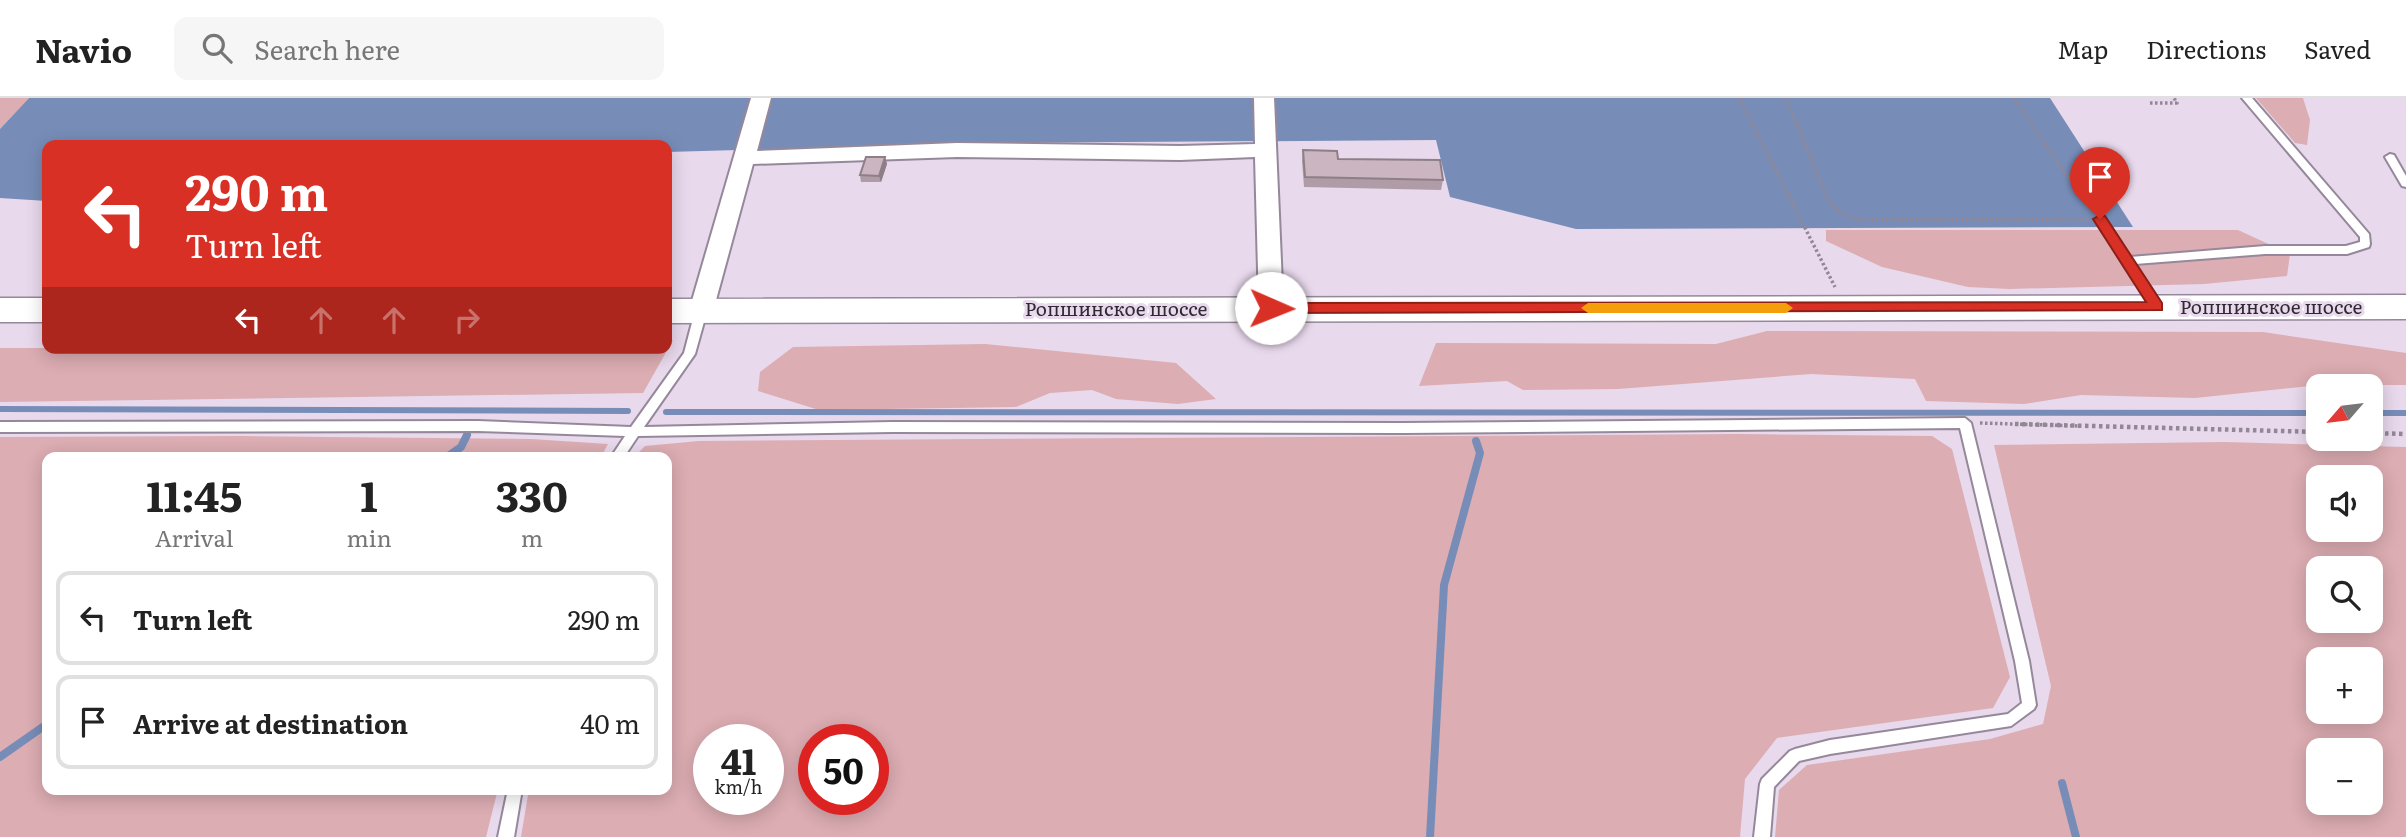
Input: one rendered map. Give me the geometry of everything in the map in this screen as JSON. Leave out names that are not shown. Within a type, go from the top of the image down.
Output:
[{"type":"main road","name":"Ропшинское шоссе","points":[[672,311],[2406,307]]},
{"type":"main road","points":[[0,310],[42,310]]},
{"type":"street","points":[[701,311],[761,98]]},
{"type":"street","points":[[1264,98],[1271,308]]},
{"type":"street","points":[[743,158],[957,150],[1180,153],[1266,150]]},
{"type":"lane","points":[[2127,261],[2265,250],[2347,250],[2365,244],[2365,236],[2247,98]]},
{"type":"lane","points":[[2390,156],[2406,184]]},
{"type":"lane","points":[[2100,219],[2157,307]]},
{"type":"lane","points":[[620,452],[689,354],[701,311]]},
{"type":"lane","points":[[0,427],[478,426],[632,432],[891,427],[1403,428],[1965,423],[2022,661],[2029,705],[2011,720],[1830,747],[1795,756],[1767,783],[1762,837]]},
{"type":"lane","points":[[506,837],[514,795]]},
{"type":"path","points":[[1739,98],[1846,308]]},
{"type":"path","points":[[1786,98],[1828,200],[1841,213],[1855,220],[2100,219]]},
{"type":"path","points":[[2014,98],[2086,209],[2100,219]]},
{"type":"path","points":[[2150,103],[2177,103],[2174,98]]},
{"type":"path","points":[[1965,423],[2306,432]]},
{"type":"path","points":[[2384,433],[2406,434]]},
{"type":"shaded area","points":[[0,98],[29,98],[0,129]]},
{"type":"shaded area","points":[[2256,98],[2303,98],[2310,120],[2307,145],[2295,143]]},
{"type":"shaded area","points":[[1826,230],[2238,230],[2290,254],[2287,276],[2204,284],[2009,289],[1968,287],[1882,267],[1826,241]]},
{"type":"shaded area","points":[[1767,331],[2263,332],[2406,353],[2406,385],[2384,385],[2384,374],[2306,374],[2306,386],[2195,398],[2081,395],[2024,404],[1926,401],[1915,379],[1811,374],[1618,389],[1523,390],[1507,381],[1419,386],[1436,343],[1716,344]]},
{"type":"shaded area","points":[[985,344],[1176,363],[1216,399],[1178,404],[1116,399],[1092,390],[1050,393],[1016,407],[819,410],[758,391],[760,372],[793,347]]},
{"type":"shaded area","points":[[0,348],[42,348],[42,354],[665,354],[643,393],[0,402]]},
{"type":"shaded area","points":[[1739,434],[1932,436],[1952,449],[2010,677],[1993,708],[1777,738],[1745,779],[1740,837],[521,837],[528,795],[672,795],[672,452],[639,452],[645,446],[699,441]]},
{"type":"shaded area","points":[[0,437],[531,439],[608,444],[604,452],[42,452],[42,795],[496,795],[486,837],[0,837]]},
{"type":"shaded area","points":[[2225,442],[2306,444],[2306,452],[2384,452],[2384,446],[2406,447],[2406,837],[1775,837],[1779,790],[1807,765],[1990,739],[2043,724],[2051,686],[1994,445]]},
{"type":"water","points":[[29,98],[2050,98],[2133,227],[1576,229],[1450,197],[1436,140],[994,143],[672,152],[672,140],[42,140],[42,201],[0,198],[0,129]]},
{"type":"building","points":[[1303,150],[1337,151],[1338,159],[1440,160],[1443,180],[1305,177]]},
{"type":"building","points":[[866,157],[885,157],[879,176],[860,175]]},
{"type":"building","points":[[2078,168],[2099,168],[2115,192],[2094,192]]},
{"type":"waterway","points":[[0,409],[628,411]]},
{"type":"waterway","points":[[666,412],[2306,413]]},
{"type":"waterway","points":[[2384,413],[2406,413]]},
{"type":"waterway","points":[[454,452],[461,447],[467,435]]},
{"type":"waterway","points":[[1430,837],[1444,585],[1480,453],[1476,441]]},
{"type":"waterway","points":[[0,757],[42,728]]},
{"type":"waterway","points":[[2062,783],[2076,837]]},
{"type":"slow traffic","points":[[1588,308],[1786,308]]},
{"type":"route","points":[[1271,308],[2157,307],[2100,219]]}]
